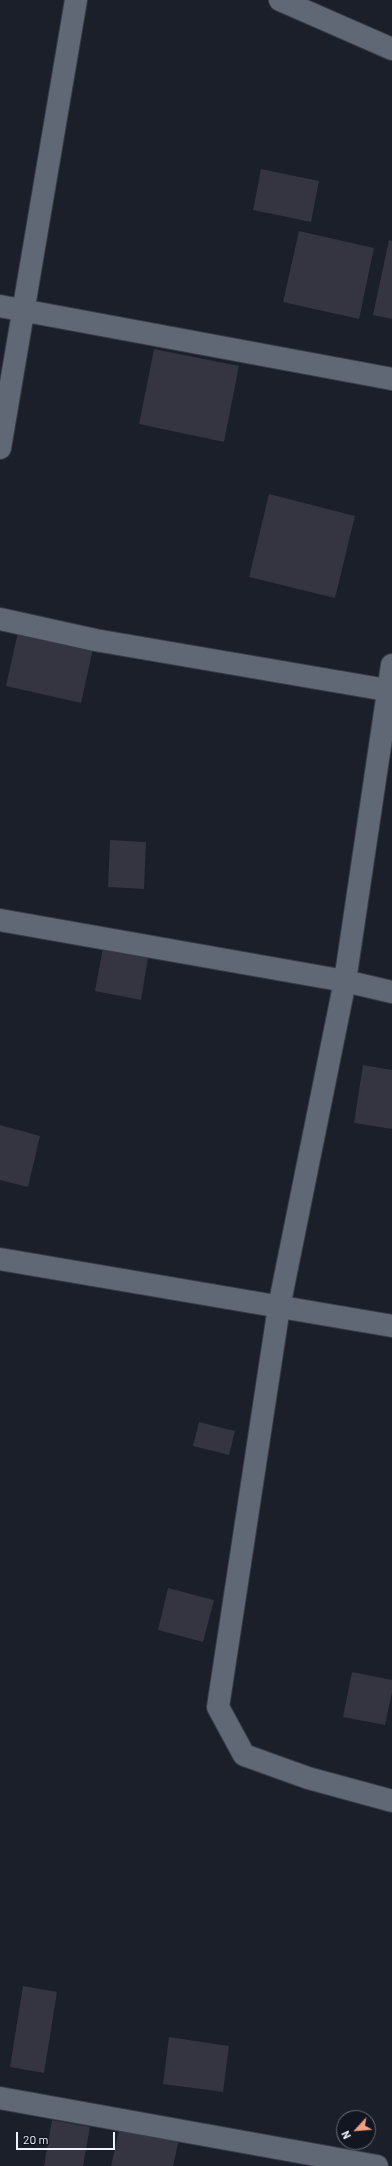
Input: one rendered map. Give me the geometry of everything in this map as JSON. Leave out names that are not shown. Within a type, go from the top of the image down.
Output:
[{"type":"street","points":[[0,448],[76,0]]},
{"type":"street","points":[[280,0],[392,49]]},
{"type":"street","points":[[0,306],[392,379]]},
{"type":"street","points":[[0,619],[95,640],[390,691]]},
{"type":"street","points":[[392,665],[390,691],[345,980],[279,1307],[218,1707],[244,1755],[308,1778],[392,1801]]},
{"type":"street","points":[[0,920],[345,980],[392,992]]},
{"type":"street","points":[[0,1258],[392,1326]]},
{"type":"street","points":[[0,2098],[377,2166]]},
{"type":"building","points":[[261,169],[319,181],[311,222],[253,210]]},
{"type":"building","points":[[299,231],[374,248],[359,319],[283,302]]},
{"type":"building","points":[[389,240],[392,241],[392,319],[373,315]]},
{"type":"building","points":[[154,349],[239,366],[224,442],[139,424]]},
{"type":"building","points":[[269,494],[355,516],[335,598],[249,577]]},
{"type":"building","points":[[20,623],[95,640],[81,703],[6,686]]},
{"type":"building","points":[[110,840],[146,842],[144,889],[108,887]]},
{"type":"building","points":[[105,937],[150,946],[141,1000],[95,991]]},
{"type":"building","points":[[363,1065],[392,1070],[392,1129],[354,1123]]},
{"type":"building","points":[[0,1125],[40,1136],[28,1187],[0,1180]]},
{"type":"building","points":[[199,1422],[235,1431],[229,1455],[193,1446]]},
{"type":"building","points":[[168,1588],[214,1600],[203,1642],[158,1630]]},
{"type":"building","points":[[352,1672],[392,1680],[392,1692],[385,1725],[343,1717]]},
{"type":"building","points":[[23,1986],[57,1992],[44,2073],[10,2067]]},
{"type":"building","points":[[169,2037],[229,2046],[223,2092],[163,2084]]},
{"type":"building","points":[[52,2120],[90,2127],[83,2166],[44,2166]]},
{"type":"building","points":[[121,2121],[180,2135],[173,2166],[111,2166]]}]
